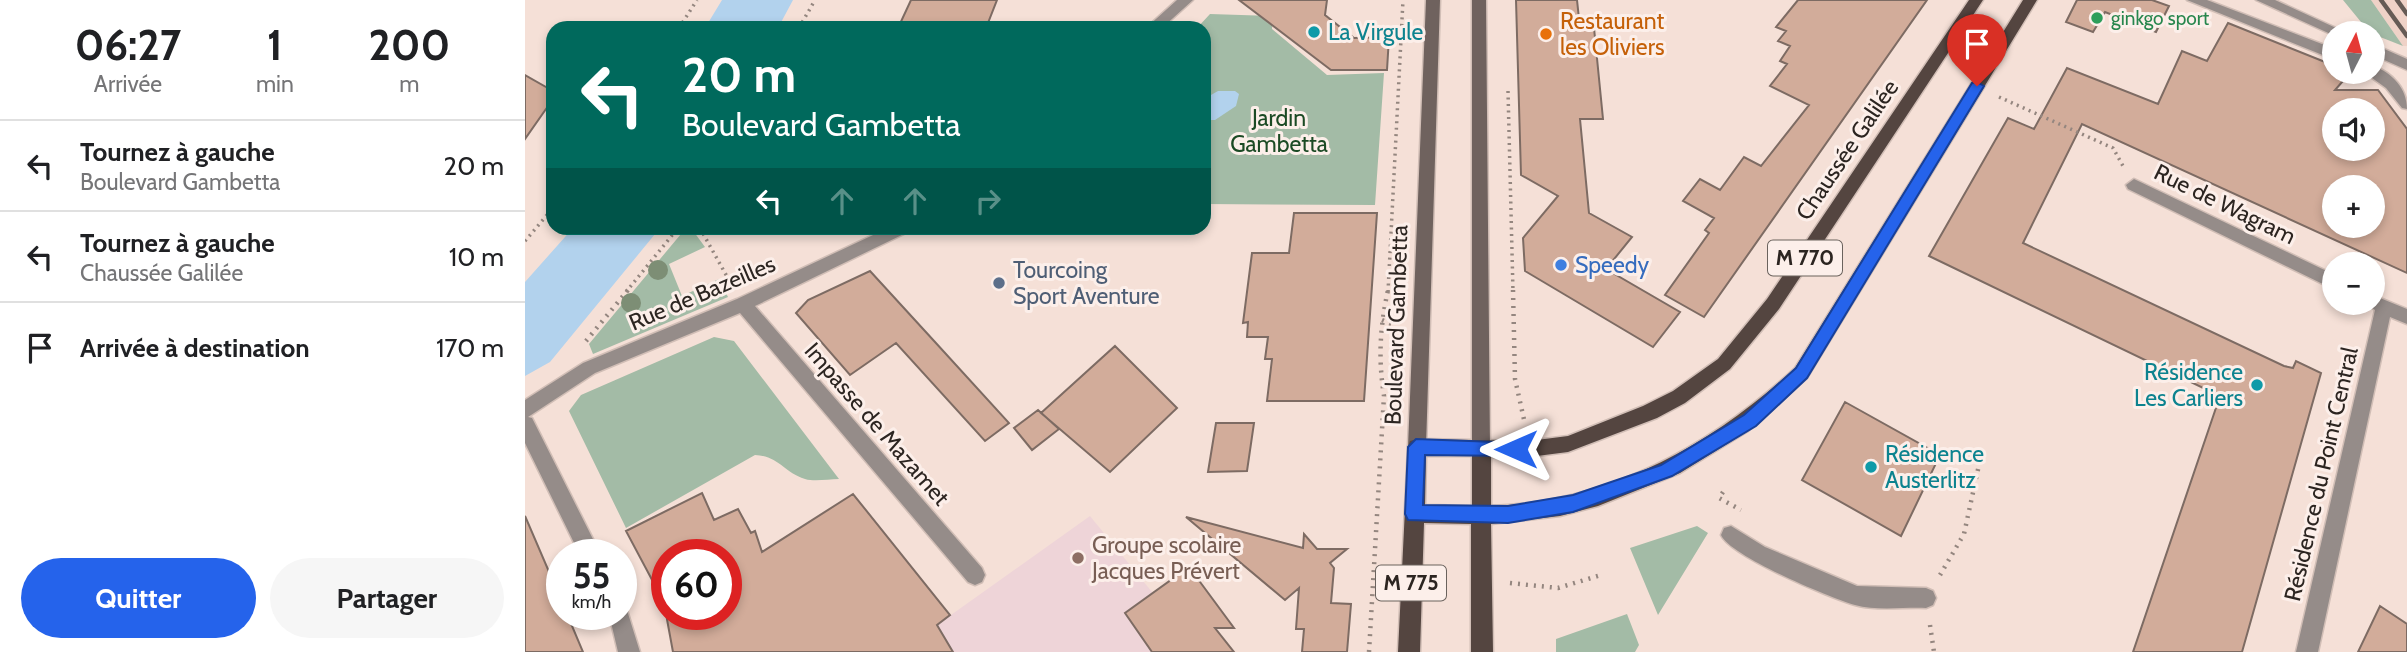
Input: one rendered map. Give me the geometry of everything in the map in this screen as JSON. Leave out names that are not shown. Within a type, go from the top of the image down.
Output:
[{"type":"main road","name":"Boulevard Gambetta","points":[[1409,652],[1433,0]]},
{"type":"main road","points":[[1479,0],[1482,652]]},
{"type":"main road","name":"Chaussée Galilée","points":[[1416,447],[1554,447],[1615,428],[1679,397],[1724,365],[1773,304],[1976,0]]},
{"type":"main road","name":"M 770","points":[[1414,514],[1482,515],[1556,508],[1641,481],[1719,442],[1777,398],[1801,373],[2030,0]]},
{"type":"street","points":[[1162,21],[1187,0]]},
{"type":"street","points":[[2194,0],[2322,50]]},
{"type":"street","points":[[2263,0],[2322,25]]},
{"type":"street","points":[[2385,55],[2407,65]]},
{"type":"street","points":[[2385,80],[2407,104]]},
{"type":"street","name":"Rue de Wagram","points":[[2134,185],[2322,277]]},
{"type":"street","name":"Rue de Bazeilles","points":[[525,410],[589,368],[743,304],[887,235]]},
{"type":"street","name":"Impasse de Mazamet","points":[[743,304],[975,575]]},
{"type":"street","points":[[2385,307],[2407,317]]},
{"type":"street","name":"Résidence du Point Central","points":[[2307,652],[2377,315]]},
{"type":"street","points":[[525,424],[583,539]]},
{"type":"street","points":[[1731,535],[1758,554],[1857,596],[1926,598]]},
{"type":"street","points":[[623,630],[629,652]]},
{"type":"path","points":[[684,21],[697,0]]},
{"type":"path","points":[[803,21],[815,0]]},
{"type":"path","points":[[1369,652],[1384,396],[1378,360],[1389,285],[1403,0]]},
{"type":"path","points":[[1507,79],[1515,379],[1529,449]]},
{"type":"path","points":[[1977,86],[2113,148],[2134,185]]},
{"type":"path","points":[[525,241],[546,216]]},
{"type":"path","points":[[577,352],[672,235]]},
{"type":"path","points":[[704,235],[743,304]]},
{"type":"path","points":[[1382,320],[1394,325]]},
{"type":"path","points":[[1934,652],[1926,598],[1964,534],[1982,451]]},
{"type":"path","points":[[1723,492],[1719,498],[1745,512]]},
{"type":"path","points":[[1538,584],[1558,588],[1601,575]]},
{"type":"shaded area","points":[[2371,0],[2407,0],[2407,46],[2403,46]]},
{"type":"shaded area","name":"Groupe scolaire Jacques Prévert","points":[[1090,516],[1201,652],[899,652]]},
{"type":"green space","points":[[2343,0],[2371,0],[2403,46],[2385,39],[2385,21],[2360,21]]},
{"type":"green space","name":"Jardin Gambetta","points":[[1210,14],[1273,16],[1272,29],[1327,75],[1384,73],[1375,205],[1211,204],[1211,21],[1204,21]]},
{"type":"green space","points":[[680,235],[696,235],[705,247],[669,264],[682,296],[719,279],[728,297],[593,354],[589,344]]},
{"type":"green space","points":[[714,337],[734,341],[839,479],[805,479],[770,458],[755,455],[626,528],[569,411],[581,395]]},
{"type":"green space","points":[[1697,526],[1708,533],[1658,615],[1630,548]]},
{"type":"green space","points":[[1627,614],[1639,645],[1635,652],[1556,652],[1556,639]]},
{"type":"water","points":[[722,0],[793,0],[782,21],[709,21]]},
{"type":"water","points":[[1218,91],[1235,91],[1239,94],[1236,106],[1215,120],[1211,120],[1211,95]]},
{"type":"water","points":[[567,235],[654,235],[550,362],[525,376],[525,282]]},
{"type":"building","points":[[911,0],[997,0],[989,21],[901,21]]},
{"type":"building","name":"La Virgule","points":[[1239,0],[1327,0],[1325,15],[1354,38],[1389,37],[1387,70],[1331,70]]},
{"type":"building","points":[[1516,0],[1577,0],[1580,28],[1594,28],[1603,119],[1580,119],[1589,213],[1632,237],[1606,269],[1680,312],[1653,347],[1525,271],[1523,238],[1558,196],[1521,175]]},
{"type":"building","points":[[1798,0],[1927,0],[1704,317],[1665,295],[1709,233],[1705,230],[1714,218],[1683,201],[1700,179],[1720,190],[1744,157],[1761,166],[1809,105],[1770,86],[1787,64],[1780,61],[1790,46],[1778,41],[1786,31],[1776,27]]},
{"type":"building","points":[[2077,0],[2152,0],[2169,6],[2156,32],[2105,12],[2093,32],[2066,22]]},
{"type":"building","name":"Résidence Les Carliers","points":[[2228,23],[2322,61],[2322,84],[2340,84],[2335,90],[2378,90],[2384,98],[2322,98],[2322,161],[2385,161],[2385,99],[2407,129],[2407,273],[2385,263],[2385,252],[2361,252],[2331,238],[2385,238],[2385,175],[2322,175],[2322,234],[2082,124],[2023,243],[2284,366],[2293,368],[2296,361],[2321,373],[2242,652],[2133,652],[2220,396],[1929,256],[2008,118],[2034,129],[2067,68],[2158,104],[2182,51],[2207,61]]},
{"type":"building","points":[[525,75],[546,87],[546,109],[525,139]]},
{"type":"building","points":[[1294,213],[1377,213],[1364,401],[1267,401],[1272,359],[1265,359],[1268,337],[1247,337],[1248,322],[1243,323],[1252,253],[1289,253]]},
{"type":"building","points":[[870,271],[1009,423],[985,441],[896,343],[850,375],[796,313],[808,300]]},
{"type":"building","points":[[1115,346],[1177,408],[1110,472],[1041,413]]},
{"type":"building","name":"Résidence Austerlitz","points":[[1845,402],[1940,455],[1901,536],[1802,480]]},
{"type":"building","points":[[1038,410],[1059,429],[1032,450],[1014,428]]},
{"type":"building","points":[[1216,423],[1254,423],[1247,471],[1208,472]]},
{"type":"building","points":[[702,493],[714,520],[738,509],[751,533],[755,531],[762,552],[853,494],[950,615],[937,625],[953,652],[673,652],[669,630],[742,630],[742,539],[651,539],[651,578],[637,552],[637,539],[630,539],[626,531]]},
{"type":"building","points":[[525,516],[546,565],[546,630],[574,630],[583,652],[525,652]]},
{"type":"building","points":[[1186,517],[1303,548],[1304,534],[1317,549],[1347,549],[1330,563],[1334,568],[1331,603],[1351,604],[1347,652],[1302,652],[1304,629],[1296,629],[1299,588],[1285,600]]},
{"type":"building","points":[[1189,567],[1234,628],[1215,628],[1234,652],[1152,652],[1125,613]]},
{"type":"building","points":[[2380,606],[2407,624],[2407,652],[2358,652]]},
{"type":"railway","points":[[2381,0],[2407,36]]},
{"type":"railway","points":[[2397,0],[2407,14]]},
{"type":"place","name":"ginkgo sport","points":[[2097,18]]},
{"type":"place","name":"La Virgule","points":[[1314,32]]},
{"type":"place","name":"Restaurant les Oliviers","points":[[1546,34]]},
{"type":"place","name":"Speedy","points":[[1561,265]]},
{"type":"place","name":"Tourcoing Sport Aventure","points":[[999,283]]},
{"type":"place","name":"Résidence Les Carliers","points":[[2257,385]]},
{"type":"place","name":"Résidence Austerlitz","points":[[1871,467]]},
{"type":"place","name":"Groupe scolaire Jacques Prévert","points":[[1078,558]]},
{"type":"route","points":[[1516,449],[1416,447],[1414,514],[1508,514],[1556,508],[1593,498],[1666,471],[1719,442],[1750,421],[1801,373],[1977,86]]}]
